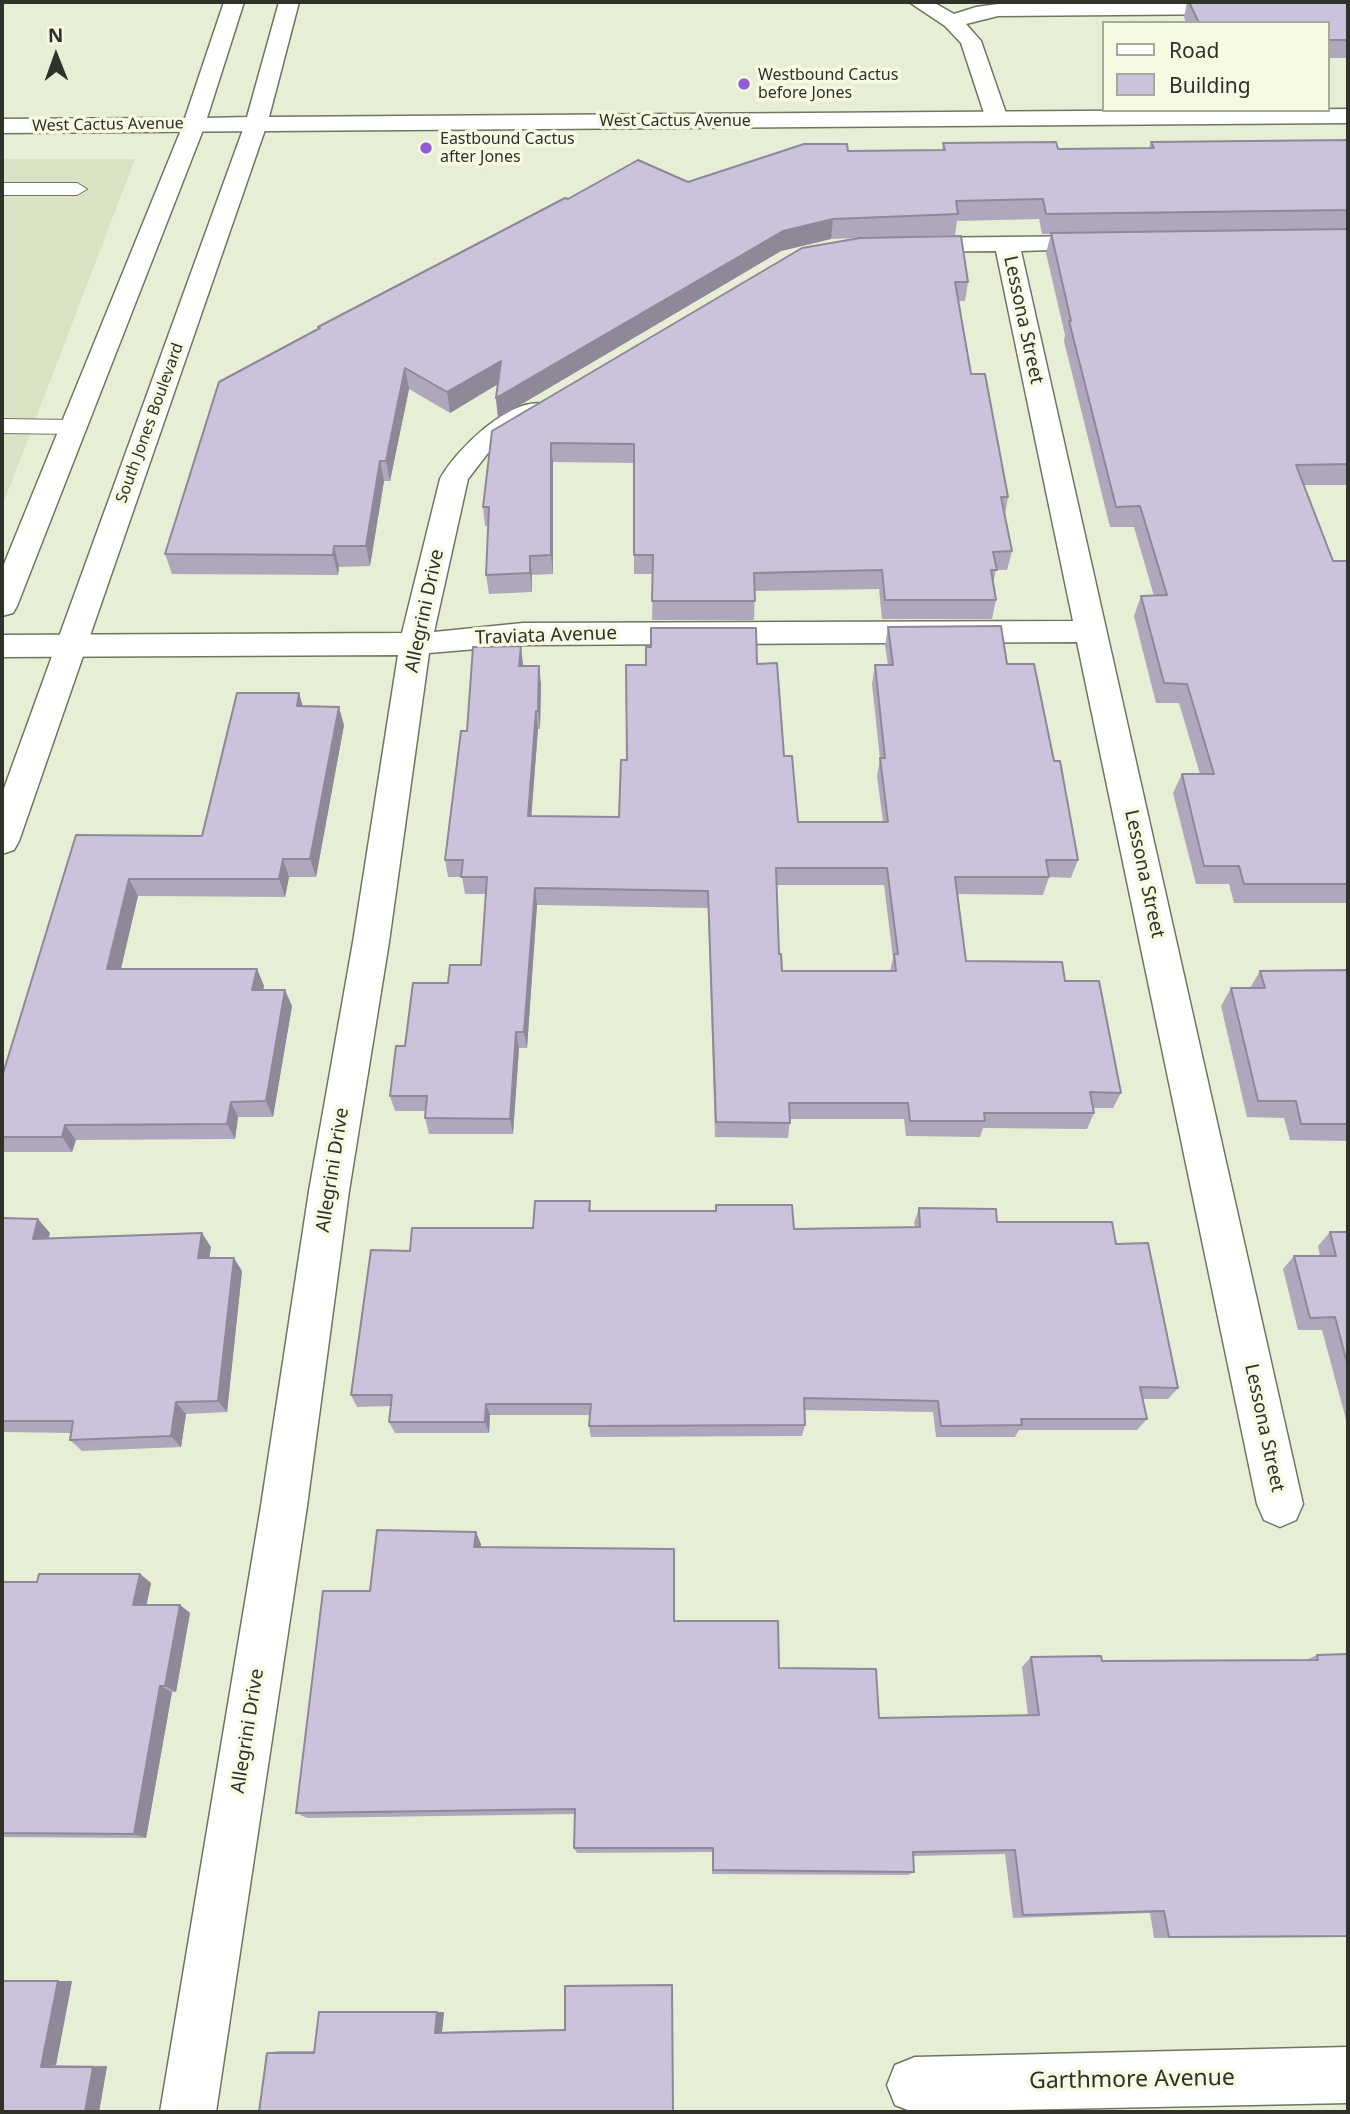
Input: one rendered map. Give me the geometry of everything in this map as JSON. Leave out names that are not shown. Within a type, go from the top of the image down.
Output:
[{"type":"street","points":[[2,606],[194,125],[234,2]]},
{"type":"street","name":"South Jones Boulevard","points":[[2,841],[256,124],[289,2]]},
{"type":"street","points":[[919,2],[952,22],[971,41],[997,119]]},
{"type":"street","points":[[952,22],[976,13],[998,10],[1254,8]]},
{"type":"street","name":"West Cactus Avenue","points":[[2,126],[1348,116]]},
{"type":"street","points":[[885,245],[1129,243]]},
{"type":"street","name":"Lessona Street","points":[[1007,244],[1280,1504]]},
{"type":"street","name":"Allegrini Drive","points":[[188,2112],[284,1506],[329,1191],[371,942],[415,644],[454,479],[461,464],[483,442],[571,389]]},
{"type":"street","name":"Traviata Avenue","points":[[2,646],[415,644],[523,634],[1091,631]]},
{"type":"street","name":"Garthmore Avenue","points":[[915,2085],[1348,2075]]},
{"type":"lane","points":[[2,189],[77,189]]},
{"type":"lane","points":[[2,426],[73,426]]},
{"type":"shaded area","points":[[2,159],[135,159],[2,507]]},
{"type":"building","points":[[1189,2],[1348,2],[1348,40],[1329,40],[1329,21],[1198,21]]},
{"type":"building","points":[[1348,140],[1348,210],[1046,214],[1043,199],[956,201],[958,214],[833,219],[783,231],[496,398],[501,361],[447,392],[405,368],[386,461],[380,461],[366,546],[334,546],[333,555],[165,554],[219,382],[320,328],[318,327],[565,198],[568,199],[638,160],[688,182],[804,144],[847,144],[848,151],[945,150],[943,143],[1056,142],[1058,149],[1154,148],[1151,142]]},
{"type":"building","points":[[1348,229],[1348,464],[1296,465],[1333,561],[1348,561],[1348,884],[1244,884],[1239,866],[1204,866],[1182,774],[1214,774],[1187,684],[1164,683],[1141,596],[1167,595],[1140,506],[1116,507],[1069,321],[1051,233]]},
{"type":"building","points":[[961,236],[968,282],[955,282],[971,374],[985,374],[1008,497],[1001,497],[1012,551],[993,552],[997,570],[991,570],[996,600],[885,600],[882,570],[754,573],[755,601],[652,601],[653,555],[634,555],[634,444],[551,443],[551,555],[530,556],[530,573],[486,575],[489,507],[483,507],[492,431],[802,248],[860,238]]},
{"type":"building","points":[[1001,626],[1007,664],[1034,664],[1054,761],[1060,761],[1078,860],[1046,860],[1049,877],[955,877],[966,961],[1062,962],[1065,981],[1099,981],[1121,1093],[1090,1092],[1094,1113],[984,1113],[985,1121],[910,1121],[908,1103],[789,1103],[790,1123],[716,1122],[708,891],[535,888],[524,1032],[516,1032],[510,1119],[425,1118],[427,1096],[390,1096],[396,1046],[405,1046],[413,983],[448,983],[450,965],[481,965],[487,877],[461,877],[463,860],[445,860],[461,731],[467,731],[473,647],[521,646],[519,666],[539,666],[538,711],[528,816],[619,817],[621,760],[627,760],[626,665],[646,665],[646,647],[651,647],[651,628],[756,628],[757,664],[777,663],[784,756],[792,756],[798,822],[888,822],[880,758],[885,758],[875,665],[893,665],[888,627]],"holes":[[[776,868],[887,868],[898,954],[894,954],[896,971],[782,971]]]},
{"type":"building","points":[[237,693],[299,693],[297,706],[339,707],[310,859],[283,859],[279,879],[129,879],[107,969],[257,969],[252,990],[285,990],[266,1101],[231,1102],[227,1124],[65,1125],[62,1137],[2,1137],[2,1077],[76,835],[202,836]]},
{"type":"building","points":[[1348,970],[1348,1124],[1301,1124],[1296,1101],[1258,1101],[1231,988],[1265,988],[1260,971]]},
{"type":"building","points":[[535,1201],[590,1201],[589,1211],[716,1211],[716,1205],[792,1205],[794,1229],[920,1227],[919,1208],[996,1209],[997,1222],[1112,1222],[1116,1244],[1148,1243],[1178,1388],[1140,1387],[1147,1419],[1021,1419],[1022,1425],[941,1426],[938,1401],[804,1398],[805,1425],[589,1426],[591,1404],[486,1404],[485,1422],[389,1422],[392,1395],[351,1395],[371,1250],[410,1251],[412,1228],[533,1228]]},
{"type":"building","points":[[2,1218],[38,1219],[33,1239],[202,1233],[198,1258],[234,1258],[218,1401],[176,1402],[171,1436],[70,1440],[73,1421],[2,1421]]},
{"type":"building","points":[[1330,1232],[1348,1232],[1348,1367],[1335,1317],[1310,1318],[1294,1256],[1336,1256]]},
{"type":"building","points":[[377,1530],[476,1532],[474,1547],[674,1549],[674,1621],[778,1621],[779,1668],[876,1669],[879,1718],[1039,1715],[1031,1657],[1101,1656],[1102,1661],[1318,1660],[1317,1655],[1348,1654],[1348,1936],[1169,1937],[1164,1911],[1023,1915],[1015,1850],[913,1852],[914,1872],[713,1870],[713,1848],[574,1848],[575,1809],[296,1813],[323,1591],[370,1591]]},
{"type":"building","points":[[39,1574],[140,1574],[133,1605],[180,1605],[165,1686],[160,1686],[134,1834],[2,1833],[2,1582],[37,1582]]},
{"type":"building","points":[[2,1981],[58,1981],[41,2067],[93,2067],[85,2112],[2,2112]]},
{"type":"building","points":[[672,1985],[673,2112],[259,2112],[267,2053],[314,2053],[319,2012],[437,2012],[435,2033],[565,2030],[565,1986]]},
{"type":"place","name":"Westbound Cactus before Jones","points":[[744,84]]},
{"type":"place","name":"Eastbound Cactus after Jones","points":[[426,148]]}]
